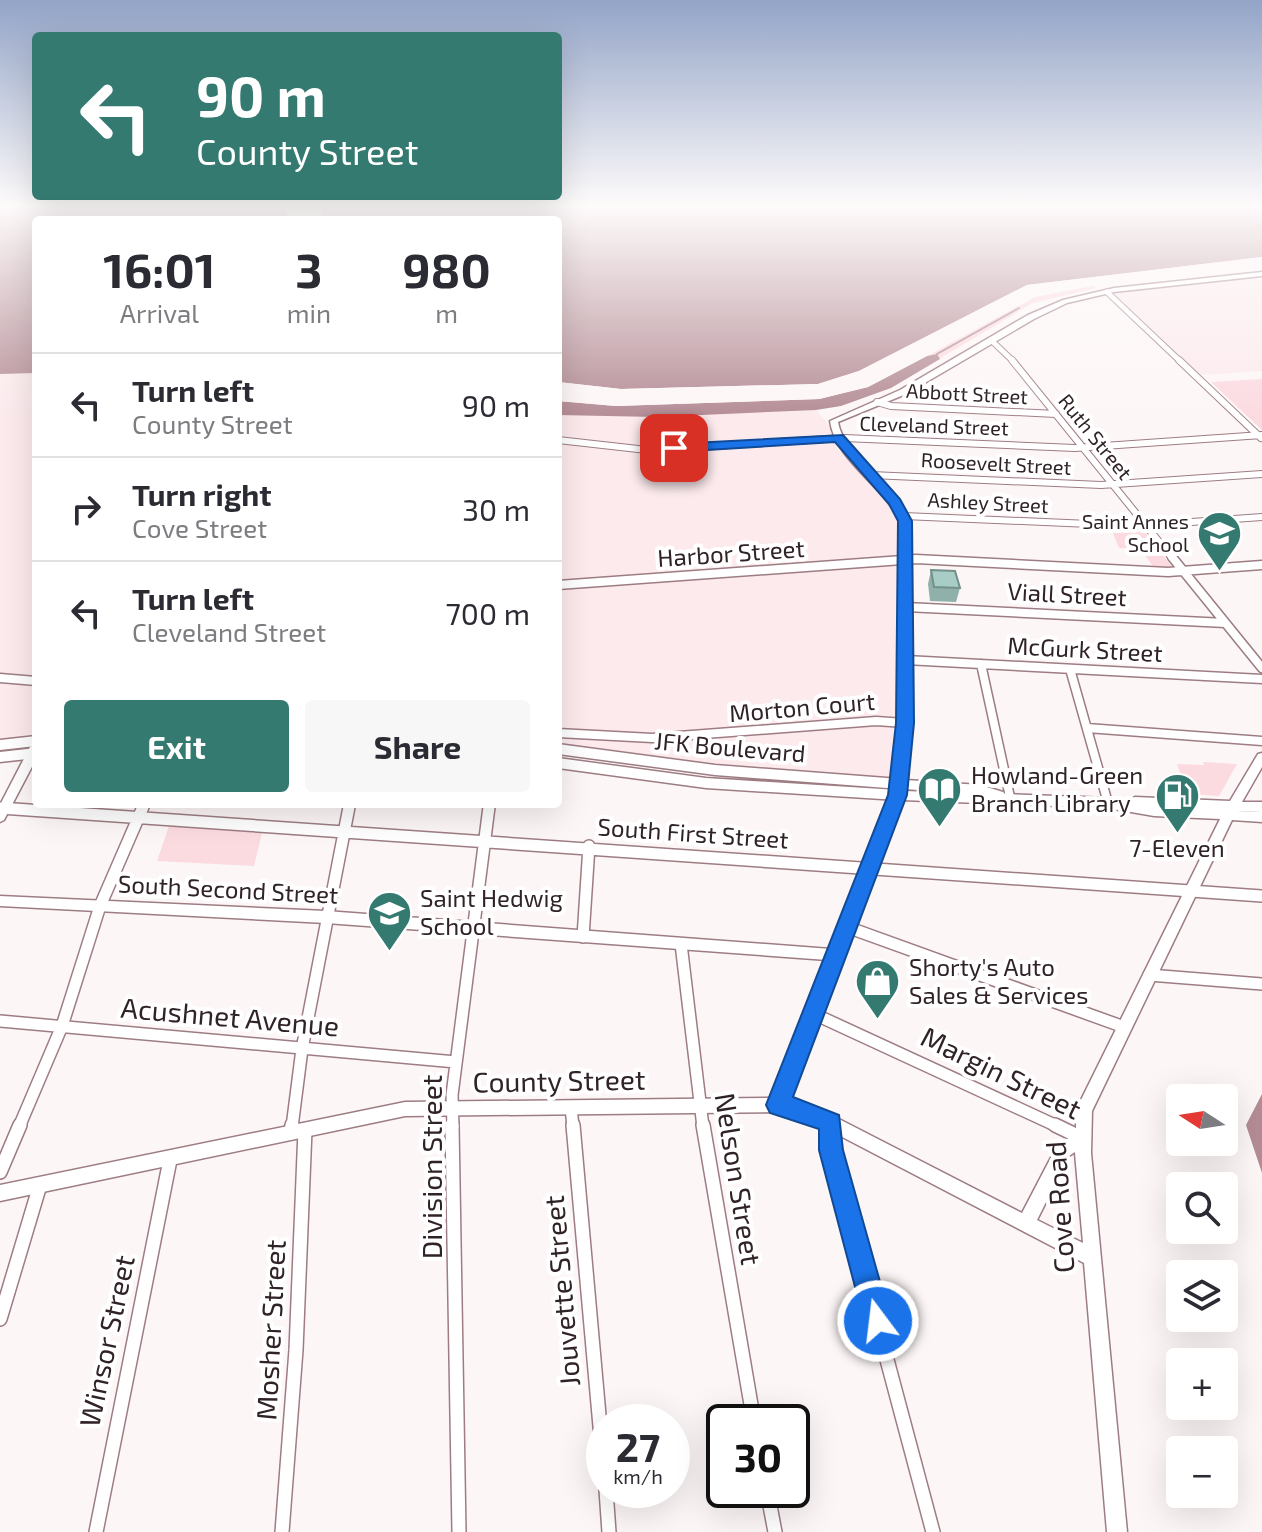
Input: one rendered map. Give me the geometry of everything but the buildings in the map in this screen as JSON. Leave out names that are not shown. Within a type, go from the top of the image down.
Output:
[{"type":"main road","points":[[778,1105],[872,867],[899,789],[905,723],[907,561],[904,516],[839,438],[833,424],[843,415],[903,392],[1053,306],[1107,292],[1236,278]]},
{"type":"main road","points":[[0,745],[32,749]]},
{"type":"main road","points":[[0,757],[32,750]]},
{"type":"main road","name":"JFK Boulevard","points":[[562,750],[715,770],[899,789]]},
{"type":"main road","points":[[1,811],[32,754]]},
{"type":"main road","name":"Cove Road","points":[[1117,1532],[1082,1138],[1089,1095],[1232,810],[1262,757]]},
{"type":"main road","name":"JFK Boulevard","points":[[562,764],[706,783],[899,789]]},
{"type":"main road","points":[[899,789],[981,800],[1010,797],[1114,803],[1154,811],[1262,807]]},
{"type":"main road","points":[[1232,810],[1262,817]]},
{"type":"main road","name":"South Second Street","points":[[0,901],[326,917],[836,955]]},
{"type":"main road","name":"County Street","points":[[0,1193],[405,1109],[778,1105],[801,1110],[831,1123],[1091,1257]]},
{"type":"main road","points":[[1026,1223],[1063,1151],[1082,1138]]},
{"type":"street","points":[[1107,292],[1261,437]]},
{"type":"street","name":"Ruth Street","points":[[991,340],[1000,345],[1262,668]]},
{"type":"street","name":"Abbott Street","points":[[877,402],[891,406],[1056,414]]},
{"type":"street","name":"Cleveland Street","points":[[562,440],[647,450],[839,438],[1083,447],[1261,437]]},
{"type":"street","name":"Roosevelt Street","points":[[871,475],[1113,484],[1262,474]]},
{"type":"street","name":"Ashley Street","points":[[904,516],[1146,526],[1262,517]]},
{"type":"street","name":"Harbor Street","points":[[562,585],[907,561],[1183,571],[1262,565]]},
{"type":"street","name":"Viall Street","points":[[906,607],[1225,623]]},
{"type":"street","name":"McGurk Street","points":[[906,660],[1262,679]]},
{"type":"street","points":[[981,664],[1010,797]]},
{"type":"street","points":[[1070,669],[1114,803]]},
{"type":"street","points":[[0,678],[32,681]]},
{"type":"street","name":"Morton Court","points":[[562,733],[652,738],[876,721],[905,723]]},
{"type":"street","points":[[1087,728],[1262,741]]},
{"type":"street","points":[[0,1172],[62,1026],[100,906],[142,808]]},
{"type":"street","name":"Mosher Street","points":[[282,1532],[296,1350],[302,1049],[349,808]]},
{"type":"street","name":"Division Street","points":[[459,1532],[453,1109],[456,1062],[488,808]]},
{"type":"street","name":"South First Street","points":[[1,811],[139,816],[343,833],[589,846],[1262,896]]},
{"type":"street","points":[[583,937],[589,846]]},
{"type":"street","points":[[847,927],[1124,1027]]},
{"type":"street","name":"Nelson Street","points":[[681,944],[699,1104],[751,1404]]},
{"type":"street","points":[[1149,975],[1262,984]]},
{"type":"street","name":"Margin Street","points":[[812,1013],[1082,1138]]},
{"type":"street","name":"Acushnet Avenue","points":[[0,1021],[456,1062]]},
{"type":"street","name":"Jouvette Street","points":[[571,1107],[598,1404]]},
{"type":"street","points":[[831,1123],[831,1150],[933,1532]]},
{"type":"street","name":"Winsor Street","points":[[96,1532],[170,1160]]},
{"type":"street","points":[[0,1319],[40,1185]]},
{"type":"street","points":[[607,1508],[609,1532]]},
{"type":"street","points":[[770,1508],[775,1532]]},
{"type":"shaded area","points":[[0,278],[32,278],[32,373],[0,374]]},
{"type":"shaded area","points":[[562,278],[1082,278],[1027,285],[859,371],[818,384],[621,389],[562,382]]},
{"type":"shaded area","points":[[1239,278],[1262,281],[1262,371],[1200,375],[1115,294]]},
{"type":"shaded area","points":[[1093,286],[1096,288],[1033,303],[907,378],[911,365],[1035,297]]},
{"type":"shaded area","points":[[937,354],[940,359],[891,388],[841,406],[816,410],[656,417],[562,415],[562,401],[616,406],[819,399],[868,387],[927,356]]},
{"type":"shaded area","points":[[32,373],[32,741],[0,745],[0,374]]},
{"type":"shaded area","points":[[1262,379],[1262,430],[1211,382]]},
{"type":"shaded area","points":[[816,410],[903,513],[900,784],[562,749],[562,415]]},
{"type":"shaded area","points":[[1112,531],[1145,532],[1173,568],[1154,568],[1141,549],[1119,548]]},
{"type":"shaded area","points":[[1203,762],[1237,764],[1219,796],[1188,794],[1177,764],[1204,765]]},
{"type":"shaded area","points":[[169,826],[262,833],[254,866],[157,861]]},
{"type":"shaded area","points":[[1262,1094],[1262,1173],[1246,1125]]},
{"type":"pier","points":[[1082,278],[1116,278],[1028,289],[860,375],[819,388],[621,393],[562,386],[562,382],[621,389],[818,384],[859,371],[1027,285]]},
{"type":"pier","points":[[938,350],[868,387],[819,399],[616,406],[562,401],[562,397],[616,402],[819,395],[867,383],[926,352]]},
{"type":"waterway","points":[[937,354],[1019,308]]},
{"type":"place","name":"Saint Annes School","points":[[1220,572]]},
{"type":"place","name":"Howland-Green Branch Library","points":[[940,829]]},
{"type":"place","name":"7-Eleven","points":[[1177,834]]},
{"type":"place","name":"Saint Hedwig School","points":[[389,952]]},
{"type":"place","name":"Shorty's Auto Sales & Services","points":[[878,1021]]},
{"type":"route","points":[[674,448],[830,441],[839,438],[895,502],[905,521],[905,723],[898,795],[885,834],[809,1017],[778,1105],[790,1106],[831,1123],[831,1150],[878,1321]]}]
